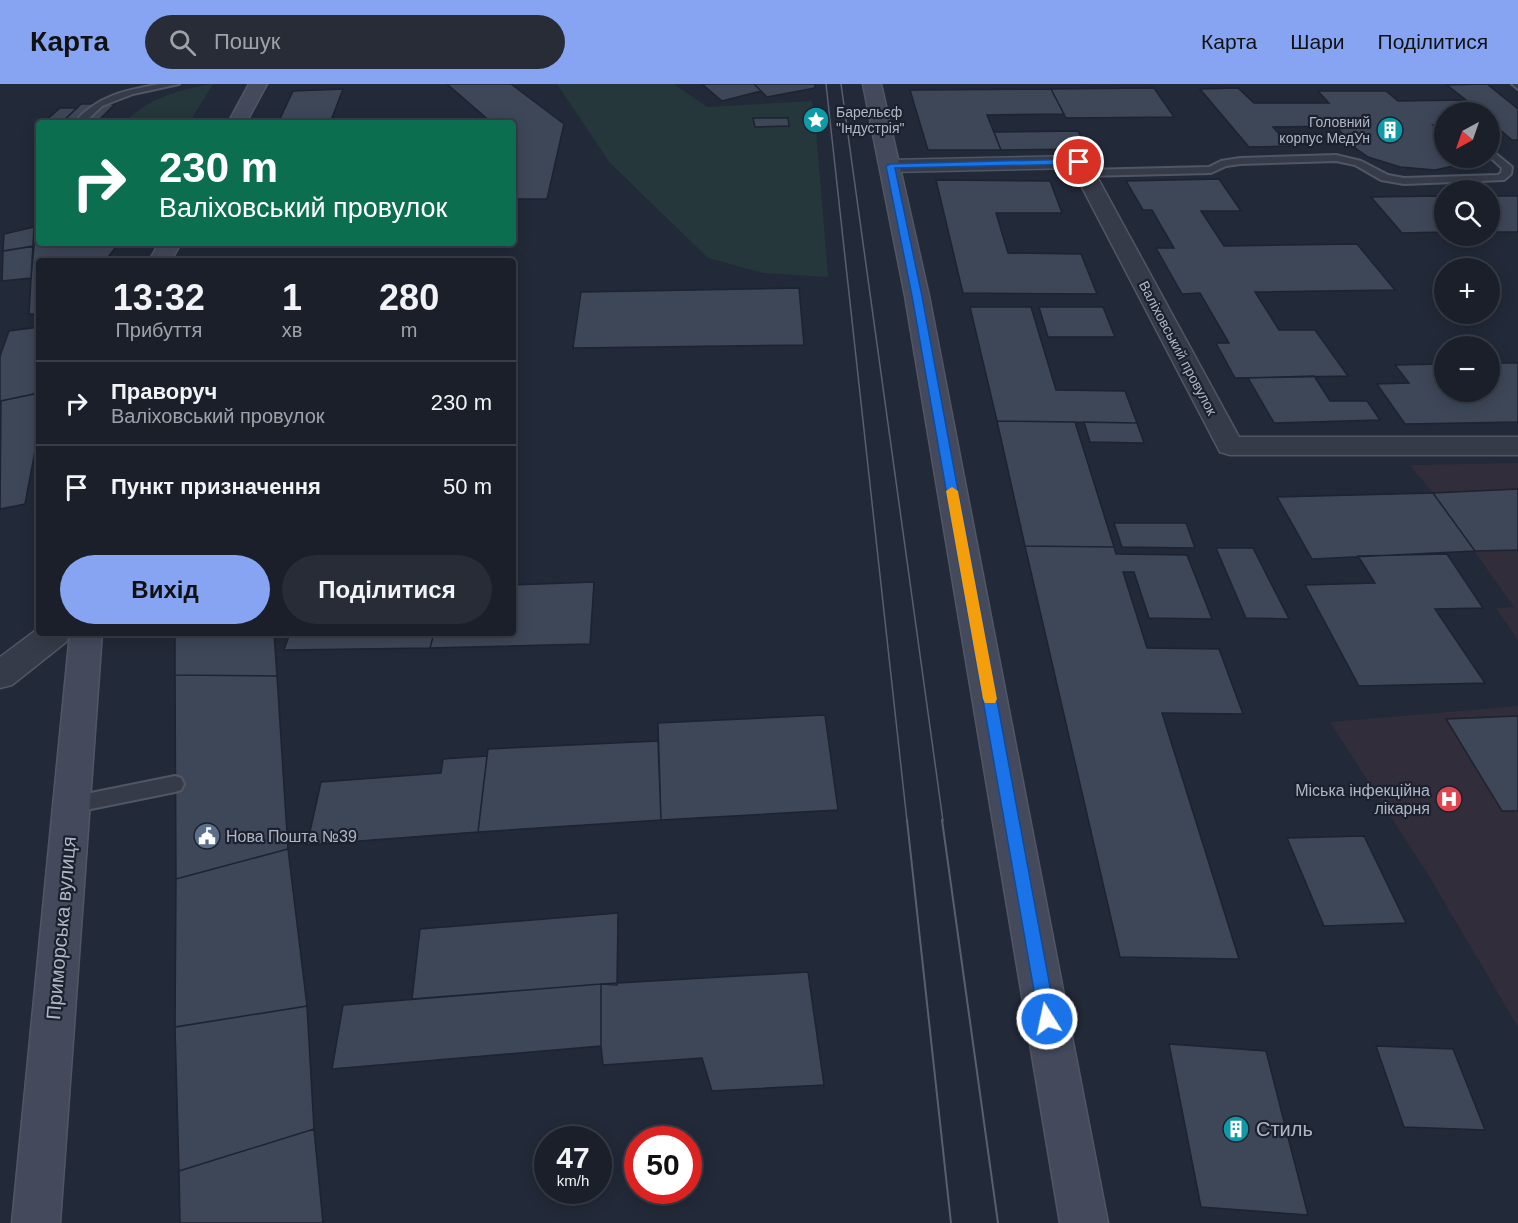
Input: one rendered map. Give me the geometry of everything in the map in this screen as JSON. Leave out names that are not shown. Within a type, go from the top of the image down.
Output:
[{"type":"main road","points":[[239,120],[258,84]]},
{"type":"main road","points":[[872,84],[917,296],[1084,1223]]},
{"type":"main road","name":"Приморська вулиця","points":[[36,1223],[86,636]]},
{"type":"street","points":[[890,166],[1079,162],[1085,173]]},
{"type":"street","name":"Валіховський провулок","points":[[1085,173],[1230,446],[1518,446]]},
{"type":"street","points":[[0,675],[51,636]]},
{"type":"lane","points":[[82,120],[99,104],[131,92],[175,84]]},
{"type":"lane","points":[[1085,173],[1211,170],[1224,163],[1240,161],[1336,158],[1358,163],[1384,178],[1404,181],[1500,178],[1506,174],[1507,167],[1500,161]]},
{"type":"lane","points":[[71,805],[175,784]]},
{"type":"shaded area","points":[[213,84],[191,120],[128,120],[154,101],[190,88]]},
{"type":"shaded area","points":[[557,84],[674,84],[707,107],[812,101],[828,277],[763,273],[708,258],[610,163]]},
{"type":"shaded area","points":[[1518,463],[1518,640],[1496,608],[1514,607],[1433,493],[1410,465]]},
{"type":"shaded area","name":"Міська інфекційна лікарня","points":[[1518,706],[1518,1027],[1429,876],[1330,722]]},
{"type":"building","points":[[447,84],[511,84],[564,124],[547,199],[516,199],[516,120],[489,120]]},
{"type":"building","points":[[702,84],[754,84],[761,91],[722,101]]},
{"type":"building","points":[[754,84],[815,84],[815,88],[767,97]]},
{"type":"building","name":"Головний корпус МедУн","points":[[1487,84],[1518,109],[1518,140],[1512,140],[1500,130],[1500,102],[1434,102],[1434,168],[1444,168],[1435,170],[1400,167],[1368,157],[1354,147],[1336,126],[1273,127],[1290,146],[1249,147],[1200,89],[1238,88],[1254,103],[1329,103],[1318,91],[1386,91],[1398,101],[1466,100],[1447,85]]},
{"type":"building","points":[[1154,88],[1174,117],[1066,118],[1051,89]]},
{"type":"building","points":[[343,89],[331,120],[279,120],[293,91]]},
{"type":"building","points":[[1051,89],[1064,114],[987,115],[1001,150],[928,150],[910,90]]},
{"type":"building","points":[[81,104],[115,104],[99,120],[64,120]]},
{"type":"building","points":[[60,108],[77,108],[64,120],[46,120]]},
{"type":"building","points":[[753,118],[788,118],[789,126],[755,127]]},
{"type":"building","points":[[1078,131],[1087,149],[1001,150],[994,132]]},
{"type":"building","points":[[1219,179],[1241,211],[1201,211],[1224,246],[1357,244],[1395,290],[1255,292],[1279,330],[1315,330],[1348,376],[1235,378],[1216,343],[1229,343],[1200,293],[1182,294],[1156,248],[1174,248],[1152,210],[1143,210],[1126,181]]},
{"type":"building","points":[[936,180],[1050,181],[1062,213],[996,213],[1008,253],[1081,254],[1097,294],[963,293]]},
{"type":"building","points":[[1434,196],[1434,232],[1402,233],[1371,197]]},
{"type":"building","points":[[1500,196],[1518,196],[1518,232],[1500,232]]},
{"type":"building","points":[[34,227],[36,227],[36,246],[117,246],[107,258],[36,258],[36,314],[29,314]]},
{"type":"building","points":[[34,227],[34,246],[3,251],[4,234]]},
{"type":"building","points":[[34,246],[31,278],[2,281],[3,251]]},
{"type":"building","points":[[799,288],[804,345],[573,348],[581,292]]},
{"type":"building","points":[[970,307],[1031,307],[1056,390],[1125,391],[1137,423],[997,421]]},
{"type":"building","points":[[1039,307],[1103,307],[1115,337],[1048,337]]},
{"type":"building","points":[[36,327],[36,387],[34,394],[0,401],[0,356],[9,331]]},
{"type":"building","points":[[1500,363],[1518,363],[1518,422],[1405,424],[1377,384],[1409,383],[1395,365],[1434,364],[1434,402],[1500,402]]},
{"type":"building","points":[[1314,376],[1330,401],[1367,401],[1380,420],[1274,423],[1248,378]]},
{"type":"building","points":[[36,394],[36,446],[25,504],[0,509],[1,401]]},
{"type":"building","points":[[997,421],[1075,422],[1114,547],[1025,546]]},
{"type":"building","points":[[1084,422],[1137,423],[1144,443],[1090,442]]},
{"type":"building","points":[[1518,489],[1518,550],[1475,551],[1433,493]]},
{"type":"building","points":[[1433,493],[1475,551],[1312,559],[1277,497]]},
{"type":"building","points":[[1114,523],[1186,523],[1195,548],[1122,547]]},
{"type":"building","points":[[1025,546],[1114,547],[1116,554],[1187,555],[1212,619],[1149,618],[1134,572],[1123,572],[1147,648],[1219,649],[1243,714],[1162,713],[1239,959],[1120,957]]},
{"type":"building","points":[[1216,548],[1253,548],[1289,619],[1246,618]]},
{"type":"building","points":[[1447,554],[1483,608],[1435,609],[1485,683],[1359,686],[1305,585],[1375,583],[1358,556]]},
{"type":"building","points":[[594,582],[590,644],[430,648],[433,636],[516,636],[516,585]]},
{"type":"building","points":[[175,636],[274,636],[277,676],[175,675]]},
{"type":"building","points":[[289,636],[433,636],[430,648],[284,650]]},
{"type":"building","points":[[175,675],[277,676],[288,849],[176,879]]},
{"type":"building","points":[[825,715],[838,810],[661,820],[658,723]]},
{"type":"building","points":[[1518,716],[1518,811],[1502,811],[1446,719]]},
{"type":"building","points":[[658,741],[661,820],[478,832],[488,749]]},
{"type":"building","points":[[487,756],[478,832],[307,845],[321,782],[441,773],[443,759]]},
{"type":"building","points":[[1364,836],[1406,923],[1324,926],[1287,838]]},
{"type":"building","points":[[288,849],[307,1006],[175,1027],[176,879]]},
{"type":"building","points":[[618,913],[617,985],[601,984],[412,999],[420,929]]},
{"type":"building","points":[[808,972],[824,1085],[712,1091],[702,1058],[603,1065],[601,984]]},
{"type":"building","points":[[601,984],[601,1046],[332,1069],[343,1005]]},
{"type":"building","points":[[307,1006],[314,1129],[179,1171],[175,1027]]},
{"type":"building","name":"Стиль","points":[[1169,1044],[1266,1051],[1308,1215],[1201,1207]]},
{"type":"building","points":[[1376,1046],[1453,1049],[1485,1130],[1404,1127]]},
{"type":"building","points":[[314,1129],[323,1223],[180,1223],[179,1171]]},
{"type":"tram line","points":[[826,84],[907,821]]},
{"type":"tram line","points":[[841,84],[943,821]]},
{"type":"tram line","points":[[907,820],[951,1223]]},
{"type":"tram line","points":[[942,820],[998,1223]]},
{"type":"slow traffic","points":[[952,491],[990,699]]},
{"type":"place","name":"Барельєф \"Індустрія\"","points":[[816,120]]},
{"type":"place","name":"Головний корпус МедУн","points":[[1390,130]]},
{"type":"place","name":"Міська інфекційна лікарня","points":[[1449,799]]},
{"type":"place","name":"Нова Пошта №39","points":[[207,836]]},
{"type":"place","name":"Стиль","points":[[1236,1129]]},
{"type":"route","points":[[1047,1019],[917,296],[890,166],[1079,162]]}]
